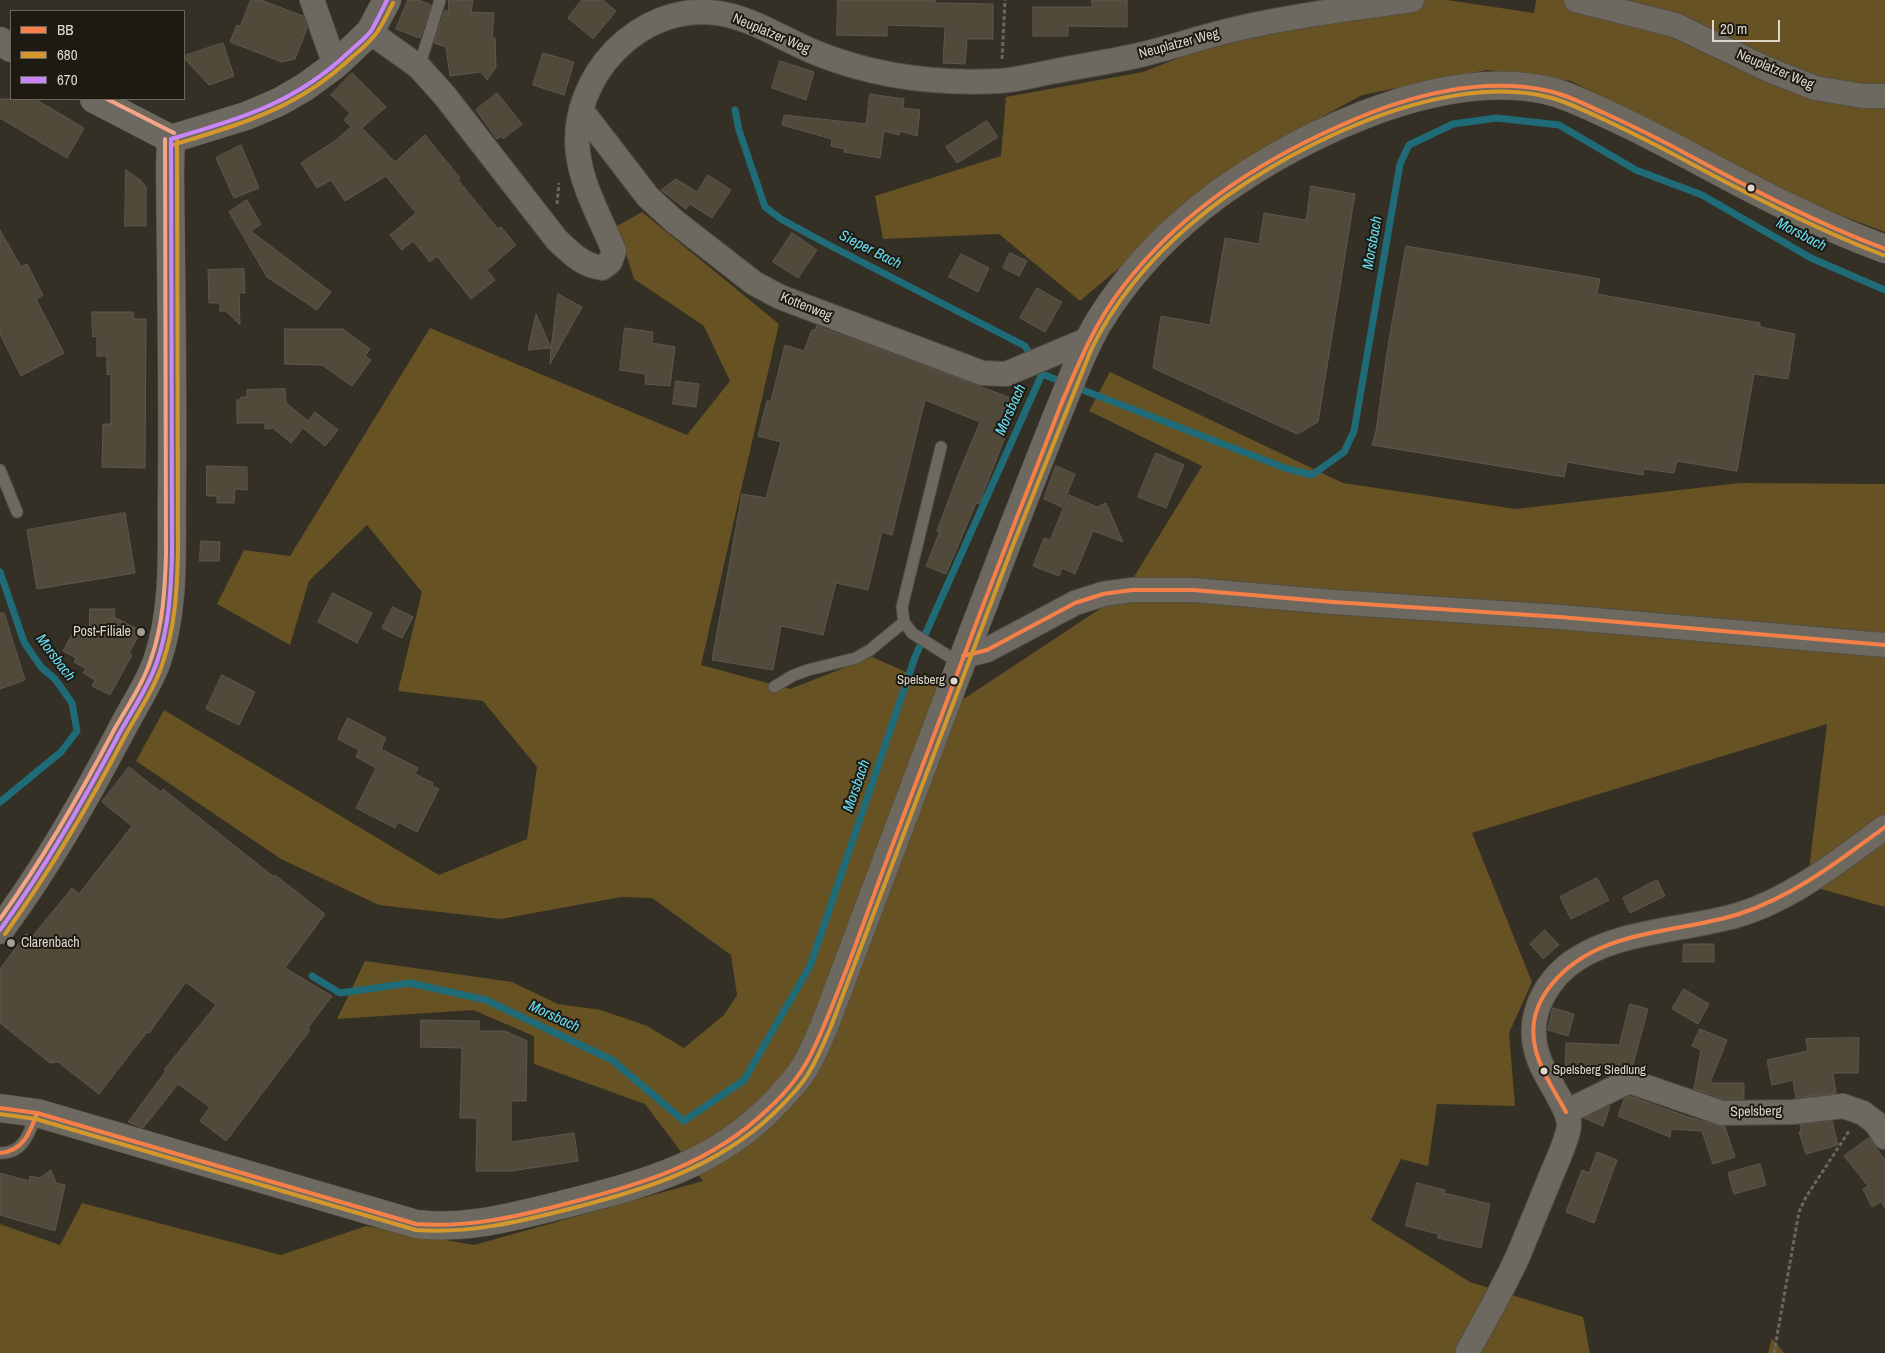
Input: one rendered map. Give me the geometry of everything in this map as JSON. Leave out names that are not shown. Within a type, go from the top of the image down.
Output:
[{"type":"main road","points":[[96,100],[171,139],[246,116],[279,102],[335,65],[370,32],[387,0]]},
{"type":"main road","points":[[0,1108],[37,1113],[416,1224],[434,1226],[461,1226],[517,1216],[622,1189],[680,1169],[730,1142],[755,1124],[791,1086],[806,1065],[824,1027],[914,784],[1062,404],[1094,329],[1120,289],[1154,251],[1199,209],[1252,172],[1282,154],[1328,131],[1373,111],[1414,98],[1488,86],[1519,87],[1548,91],[1578,100],[1640,129],[1748,188],[1816,221],[1885,249]]},
{"type":"main road","points":[[0,930],[29,891],[55,849],[112,747],[156,662],[165,628],[170,586],[172,498],[171,139]]},
{"type":"street","points":[[312,0],[335,65]]},
{"type":"street","name":"Neuplatzer Weg","points":[[370,32],[419,67],[445,96],[557,240],[575,257],[591,266],[602,268],[610,262],[614,251],[581,174],[577,151],[577,131],[582,110],[591,83],[601,65],[620,44],[644,27],[671,16],[694,13],[714,13],[732,16],[755,24],[816,53],[850,66],[892,76],[927,81],[1002,81],[1142,55],[1241,28],[1332,11],[1412,0]]},
{"type":"street","name":"Neuplatzer Weg","points":[[1576,0],[1675,25],[1767,69],[1816,88],[1874,96]]},
{"type":"street","name":"Kottenweg","points":[[582,110],[648,197],[754,283],[780,297],[982,373],[1006,374],[1094,329]]},
{"type":"street","points":[[962,660],[987,650],[1075,603],[1103,594],[1132,590],[1194,590],[1333,602],[1560,617],[1885,645]]},
{"type":"street","points":[[1467,1353],[1517,1257],[1560,1155],[1569,1126],[1566,1112],[1537,1054],[1533,1036],[1534,1018],[1540,1000],[1550,983],[1566,966],[1587,952],[1615,941],[1704,924],[1738,915],[1767,904],[1815,875],[1885,826]]},
{"type":"street","name":"Spelsberg","points":[[1566,1112],[1629,1081],[1722,1113],[1793,1112],[1843,1106],[1863,1113],[1876,1123],[1885,1137]]},
{"type":"lane","points":[[419,67],[440,0]]},
{"type":"lane","points":[[941,447],[902,608],[904,622],[912,632],[937,649],[962,660]]},
{"type":"lane","points":[[0,470],[17,512]]},
{"type":"lane","points":[[774,687],[800,673],[856,658],[870,650],[904,622]]},
{"type":"lane","points":[[0,1153],[8,1154],[25,1143],[37,1113]]},
{"type":"path","points":[[1002,81],[1005,0]]},
{"type":"path","points":[[1774,1353],[1799,1212],[1806,1197],[1841,1142],[1863,1113]]},
{"type":"shaded area","points":[[1418,0],[1447,0],[1534,13],[1536,0],[1885,0],[1885,232],[1800,200],[1571,81],[1487,70],[1362,95],[1254,154],[1080,301],[999,234],[883,239],[875,196],[1001,156],[1006,97],[1143,72],[1237,35]]},
{"type":"shaded area","points":[[642,212],[779,324],[701,665],[790,689],[872,657],[965,698],[1124,593],[1202,466],[1089,411],[1110,372],[1343,483],[1516,509],[1740,483],[1885,484],[1885,907],[1807,885],[1827,724],[1472,833],[1532,982],[1509,1033],[1515,1106],[1437,1104],[1428,1166],[1401,1159],[1371,1220],[1470,1282],[1583,1317],[1590,1353],[0,1353],[0,1224],[60,1245],[82,1203],[281,1255],[366,1226],[474,1245],[703,1181],[645,1104],[534,1064],[534,1036],[473,1010],[337,1019],[365,961],[512,982],[558,1004],[601,1010],[647,1026],[684,1048],[724,1015],[737,995],[731,955],[652,898],[621,897],[501,919],[379,905],[281,859],[136,761],[164,710],[439,875],[527,839],[537,767],[483,701],[398,691],[422,592],[367,525],[309,581],[290,645],[217,604],[244,550],[290,556],[430,328],[687,435],[730,381],[704,326],[634,279],[617,226]]},
{"type":"shaded area","points":[[1772,1338],[1784,1353],[1768,1353]]},
{"type":"building","points":[[251,0],[261,0],[303,16],[307,28],[295,59],[282,62],[230,42],[237,25],[240,26]]},
{"type":"building","points":[[408,0],[418,0],[431,5],[420,38],[396,29]]},
{"type":"building","points":[[449,0],[473,0],[471,12],[494,13],[492,38],[495,38],[496,67],[487,80],[481,72],[450,76],[446,47],[434,43],[445,10],[448,12]]},
{"type":"building","points":[[582,0],[603,0],[616,11],[593,39],[568,18]]},
{"type":"building","points":[[838,0],[936,0],[935,3],[993,4],[993,39],[967,39],[965,64],[943,63],[945,27],[887,25],[887,36],[837,35]]},
{"type":"building","points":[[1092,0],[1127,0],[1127,27],[1068,26],[1068,36],[1033,36],[1033,7],[1092,7]]},
{"type":"building","points":[[223,43],[234,76],[209,85],[185,59],[185,56]]},
{"type":"building","points":[[543,53],[574,62],[564,95],[533,85]]},
{"type":"building","points":[[780,61],[814,72],[806,100],[772,88]]},
{"type":"building","points":[[352,73],[386,107],[362,128],[395,162],[425,135],[460,178],[458,180],[498,229],[501,227],[516,245],[487,270],[495,280],[471,299],[437,256],[430,262],[413,241],[402,250],[390,235],[416,213],[386,176],[345,201],[331,180],[317,188],[301,163],[336,140],[351,127],[344,120],[350,113],[331,95]]},
{"type":"building","points":[[497,93],[522,124],[503,139],[501,136],[497,139],[476,110]]},
{"type":"building","points":[[870,94],[904,99],[903,108],[920,110],[917,136],[900,131],[899,135],[884,131],[880,158],[844,152],[845,149],[831,146],[832,139],[782,125],[784,115],[866,124]]},
{"type":"building","points":[[0,99],[37,100],[84,128],[67,158],[0,118]]},
{"type":"building","points":[[987,121],[998,137],[957,163],[946,147]]},
{"type":"building","points":[[241,145],[259,188],[234,198],[216,158]]},
{"type":"building","points":[[126,170],[146,187],[146,226],[125,226]]},
{"type":"building","points":[[708,175],[731,190],[712,218],[690,204],[686,209],[661,190],[676,179],[697,192]]},
{"type":"building","points":[[1311,186],[1355,194],[1318,422],[1297,434],[1153,368],[1161,316],[1210,325],[1225,238],[1259,244],[1264,213],[1306,220]]},
{"type":"building","points":[[247,200],[261,224],[251,231],[331,292],[317,310],[267,277],[229,212]]},
{"type":"building","points":[[0,230],[21,267],[27,264],[43,295],[36,299],[64,353],[21,376],[0,334]]},
{"type":"building","points":[[792,233],[817,250],[798,278],[773,262]]},
{"type":"building","points":[[1406,246],[1600,279],[1597,294],[1760,323],[1760,327],[1795,334],[1788,379],[1754,374],[1737,471],[1677,461],[1674,473],[1644,469],[1643,475],[1567,462],[1564,477],[1372,445],[1376,431],[1388,346]]},
{"type":"building","points":[[1010,253],[1027,261],[1019,276],[1003,268]]},
{"type":"building","points":[[961,254],[989,268],[978,292],[949,277]]},
{"type":"building","points":[[244,269],[245,293],[239,293],[240,325],[226,311],[220,311],[220,303],[209,303],[208,270]]},
{"type":"building","points":[[1037,288],[1062,302],[1045,332],[1020,318]]},
{"type":"building","points":[[558,294],[582,307],[550,364]]},
{"type":"building","points":[[92,312],[133,312],[134,319],[146,319],[145,468],[102,467],[103,424],[111,424],[111,374],[107,375],[107,356],[97,356],[97,336],[93,337]]},
{"type":"building","points":[[536,314],[551,348],[528,350]]},
{"type":"building","points":[[817,326],[1019,401],[979,504],[976,503],[946,574],[926,566],[940,531],[937,531],[956,480],[980,422],[925,400],[892,535],[882,532],[868,590],[836,583],[823,635],[781,626],[773,670],[712,660],[742,494],[766,498],[781,442],[758,436],[767,401],[771,401],[785,345],[804,351],[812,330],[815,330]]},
{"type":"building","points":[[625,328],[653,332],[652,343],[675,347],[670,386],[645,384],[646,374],[620,370]]},
{"type":"building","points":[[285,329],[343,329],[370,349],[365,356],[371,360],[352,386],[322,365],[285,364]]},
{"type":"building","points":[[676,381],[699,384],[696,407],[673,404]]},
{"type":"building","points":[[285,389],[286,403],[308,421],[315,412],[338,430],[325,446],[303,428],[291,443],[273,428],[265,429],[265,423],[237,423],[237,400],[240,400],[241,397],[247,397],[247,390]]},
{"type":"building","points":[[1156,453],[1184,465],[1166,508],[1138,497]]},
{"type":"building","points":[[207,466],[247,467],[247,490],[235,489],[234,503],[217,503],[217,496],[207,496]]},
{"type":"building","points":[[1056,466],[1075,474],[1062,507],[1044,499]]},
{"type":"building","points":[[1069,495],[1097,507],[1106,503],[1123,542],[1093,531],[1075,574],[1062,568],[1059,576],[1033,566],[1044,538],[1050,540]]},
{"type":"building","points":[[125,513],[135,573],[37,589],[27,530]]},
{"type":"building","points":[[201,541],[220,542],[219,561],[200,561]]},
{"type":"building","points":[[333,593],[372,613],[357,643],[318,622]]},
{"type":"building","points":[[393,607],[413,617],[402,638],[382,628]]},
{"type":"building","points":[[90,609],[115,609],[114,617],[141,631],[129,653],[132,655],[110,695],[92,686],[95,680],[83,673],[86,669],[74,662],[76,658],[63,651],[77,626],[89,632]]},
{"type":"building","points":[[0,613],[4,613],[25,680],[0,689]]},
{"type":"building","points":[[222,675],[255,692],[239,725],[206,709]]},
{"type":"building","points":[[348,718],[386,738],[381,749],[418,768],[415,774],[433,783],[432,786],[439,789],[417,832],[398,822],[395,828],[356,808],[376,768],[356,757],[359,750],[338,739]]},
{"type":"building","points":[[129,767],[161,792],[163,789],[274,877],[275,875],[325,914],[285,968],[332,996],[308,1028],[310,1030],[226,1141],[200,1121],[210,1107],[178,1084],[143,1128],[128,1122],[166,1071],[164,1070],[216,1005],[186,982],[149,1033],[147,1032],[99,1094],[58,1062],[50,1063],[0,1023],[0,969],[26,934],[31,938],[72,888],[79,894],[132,826],[102,802]]},
{"type":"building","points":[[1597,878],[1609,900],[1571,919],[1560,897]]},
{"type":"building","points":[[1657,880],[1665,896],[1630,913],[1623,898]]},
{"type":"building","points":[[1545,930],[1559,945],[1543,959],[1530,944]]},
{"type":"building","points":[[1684,944],[1714,944],[1714,962],[1683,962]]},
{"type":"building","points":[[1684,989],[1709,1004],[1698,1024],[1672,1009]]},
{"type":"building","points":[[1630,1004],[1648,1009],[1632,1068],[1628,1067],[1618,1071],[1594,1065],[1594,1070],[1565,1068],[1566,1043],[1619,1045]]},
{"type":"building","points":[[1553,1008],[1574,1014],[1568,1036],[1548,1030]]},
{"type":"building","points":[[421,1020],[479,1021],[479,1031],[505,1031],[527,1041],[526,1101],[511,1101],[511,1142],[574,1133],[578,1161],[511,1171],[476,1171],[477,1118],[460,1118],[462,1048],[421,1047]]},
{"type":"building","points":[[1700,1029],[1727,1040],[1710,1083],[1744,1083],[1744,1099],[1724,1099],[1694,1089],[1701,1050],[1692,1046]]},
{"type":"building","points":[[1859,1038],[1858,1073],[1833,1073],[1836,1093],[1796,1098],[1793,1080],[1772,1085],[1767,1060],[1808,1051],[1806,1039]]},
{"type":"building","points":[[1630,1096],[1688,1117],[1725,1127],[1735,1157],[1713,1164],[1702,1131],[1671,1129],[1670,1137],[1618,1116],[1624,1099]]},
{"type":"building","points":[[1608,1106],[1610,1107],[1603,1126],[1584,1118]]},
{"type":"building","points":[[1832,1121],[1838,1145],[1806,1154],[1799,1132],[1801,1132],[1800,1125]]},
{"type":"building","points":[[1869,1138],[1885,1160],[1885,1208],[1881,1202],[1872,1207],[1863,1189],[1868,1186],[1844,1156]]},
{"type":"building","points":[[1597,1152],[1617,1160],[1594,1223],[1566,1212],[1582,1170],[1589,1173]]},
{"type":"building","points":[[1760,1164],[1766,1185],[1734,1194],[1728,1173]]},
{"type":"building","points":[[51,1170],[56,1183],[65,1185],[55,1231],[0,1215],[0,1173],[29,1181],[30,1176],[40,1178]]},
{"type":"building","points":[[1417,1183],[1445,1190],[1444,1193],[1490,1204],[1481,1248],[1438,1238],[1438,1234],[1406,1226]]},
{"type":"waterway","name":"Sieper Bach","points":[[735,110],[739,130],[765,207],[781,219],[825,243],[1025,346],[1033,360]]},
{"type":"waterway","name":"Morsbach","points":[[1075,387],[1285,468],[1312,475],[1344,452],[1354,431],[1400,164],[1409,145],[1453,124],[1497,118],[1559,125],[1636,170],[1702,195],[1811,258],[1885,290]]},
{"type":"waterway","name":"Morsbach","points":[[312,976],[340,993],[410,983],[486,1000],[612,1060],[684,1121],[744,1080],[810,966],[915,657],[1042,374],[1065,383]]},
{"type":"waterway","name":"Morsbach","points":[[0,572],[24,642],[41,667],[55,679],[72,703],[77,731],[61,752],[0,802]]},
{"type":"transit line","name":"670","points":[[171,139],[244,116],[287,97],[308,85],[369,34],[387,0]]},
{"type":"transit line","name":"680","points":[[173,145],[246,121],[290,102],[311,90],[369,42],[380,29],[393,3]]},
{"type":"transit line","name":"BB","points":[[0,1108],[37,1113],[416,1224],[435,1225],[473,1223],[510,1217],[620,1189],[673,1170],[699,1158],[746,1128],[789,1088],[811,1055],[844,976],[984,602],[1060,407],[1087,345],[1103,316],[1122,288],[1144,261],[1195,213],[1251,172],[1344,124],[1393,105],[1444,91],[1497,86],[1549,91],[1570,98],[1627,124],[1788,207],[1885,249]]},
{"type":"transit line","name":"680","points":[[0,1114],[36,1119],[416,1230],[435,1231],[493,1226],[625,1194],[678,1175],[703,1163],[751,1133],[773,1114],[801,1085],[830,1029],[1013,545],[1091,350],[1100,332],[1134,282],[1176,237],[1226,197],[1267,170],[1312,145],[1361,123],[1411,106],[1461,95],[1508,92],[1552,98],[1565,102],[1628,131],[1791,215],[1883,255]]},
{"type":"transit line","points":[[109,100],[174,133]]},
{"type":"transit line","points":[[0,919],[31,873],[88,779],[144,677],[155,646],[161,620],[166,554],[165,139]]},
{"type":"transit line","name":"670","points":[[0,930],[62,835],[139,700],[157,662],[167,622],[172,554],[171,139]]},
{"type":"transit line","name":"680","points":[[5,934],[38,886],[68,837],[146,700],[160,672],[170,636],[176,595],[178,554],[177,139]]},
{"type":"transit line","name":"BB","points":[[963,656],[987,650],[1075,603],[1103,594],[1132,590],[1193,590],[1333,602],[1560,617],[1885,645]]},
{"type":"transit line","name":"BB","points":[[1566,1112],[1540,1064],[1533,1030],[1542,998],[1552,984],[1571,966],[1592,952],[1615,943],[1739,914],[1759,906],[1816,876],[1885,827]]},
{"type":"transit line","name":"BB","points":[[0,1153],[8,1152],[20,1145],[32,1127],[37,1113]]},
{"type":"place","name":"Post-Filiale","points":[[141,632]]},
{"type":"place","name":"Spelsberg","points":[[954,681]]},
{"type":"place","name":"Clarenbach","points":[[11,943]]},
{"type":"place","name":"Spelsberg Siedlung","points":[[1544,1071]]}]
